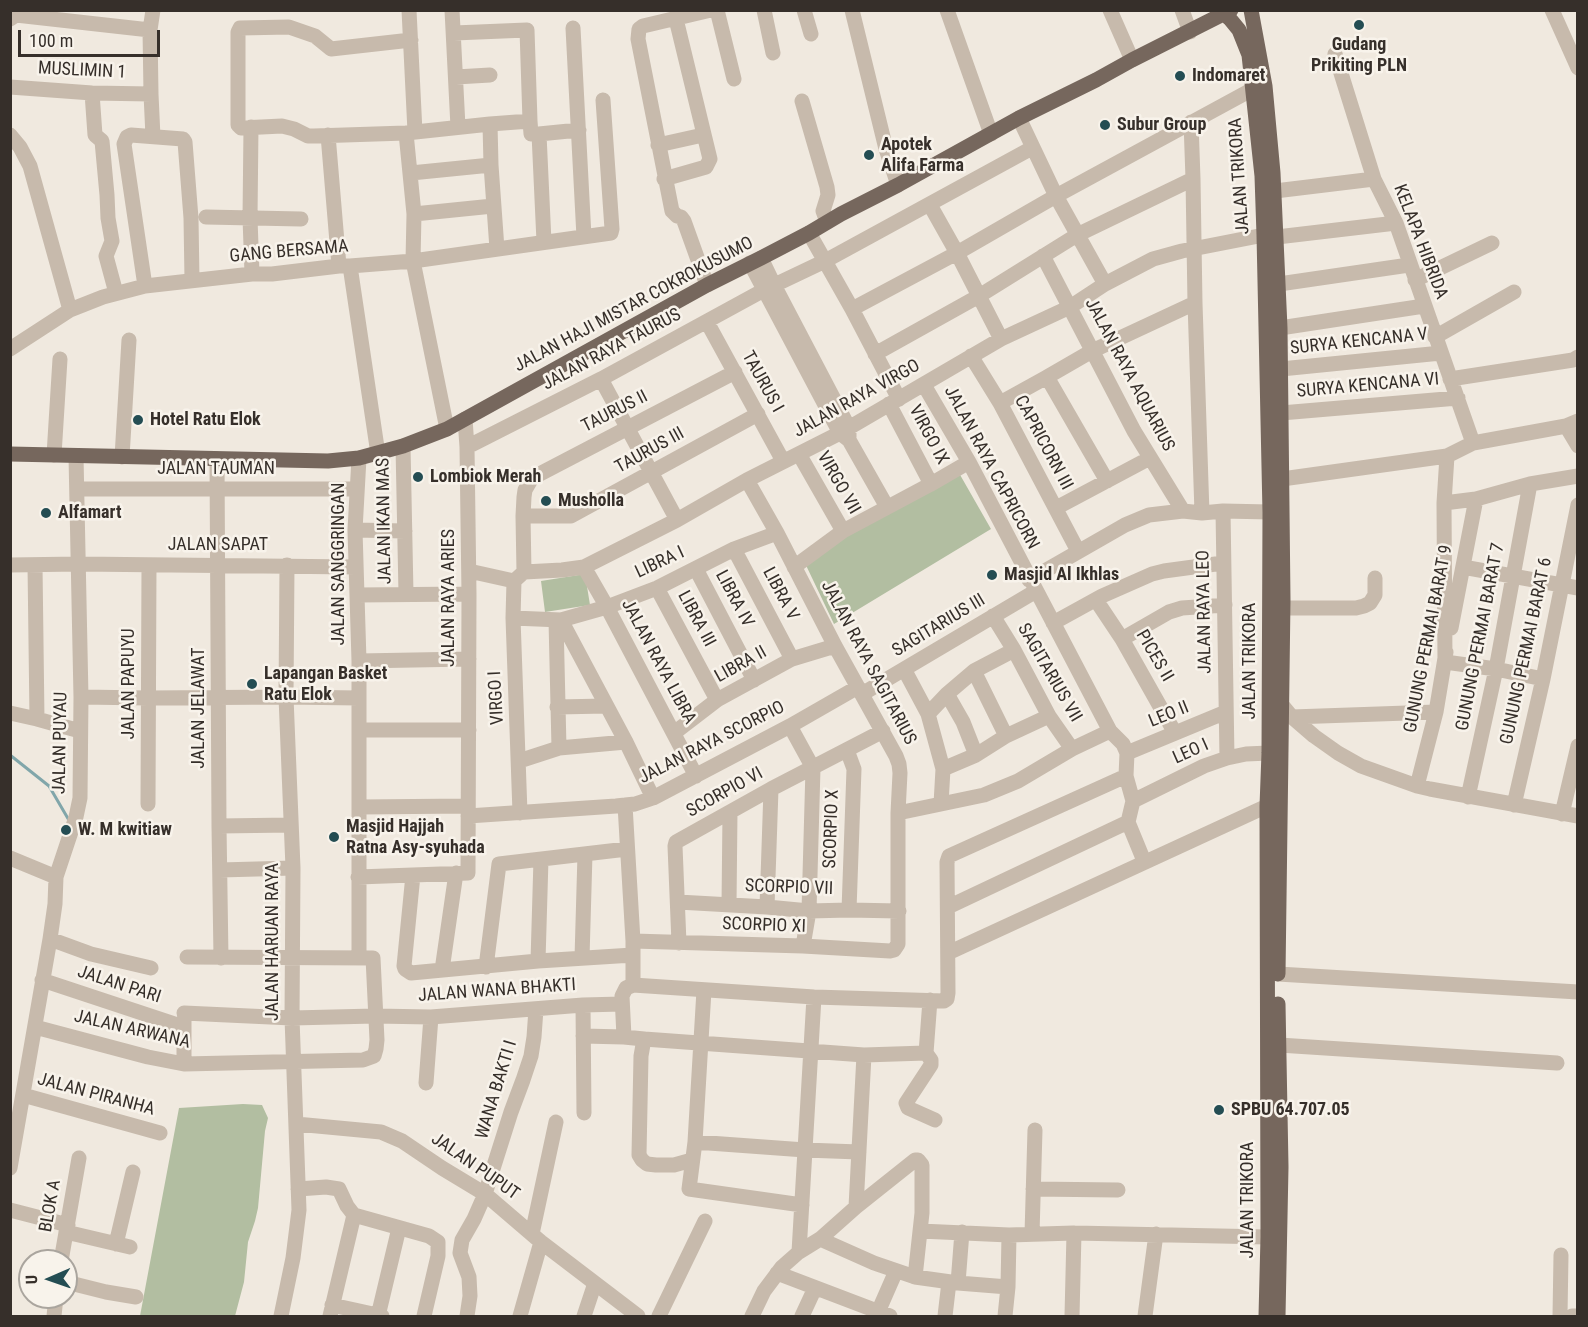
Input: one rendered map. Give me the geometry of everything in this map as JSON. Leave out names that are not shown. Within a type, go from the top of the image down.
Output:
[{"type":"main road","name":"JALAN TRIKORA","points":[[1251,10],[1264,86],[1275,191],[1271,236],[1270,512],[1287,711],[1272,813],[1274,1237],[1278,1317]]},
{"type":"main road","name":"JALAN HAJI MISTAR COKROKUSUMO","points":[[10,454],[328,461],[359,458],[403,446],[447,429],[707,285],[809,233],[1019,118],[1227,12]]},
{"type":"main road","name":"JALAN TRIKORA","points":[[1227,12],[1244,41],[1249,55],[1262,176],[1279,284],[1282,479],[1278,603],[1269,753],[1279,1045],[1274,1237],[1266,1317]]},
{"type":"street","points":[[153,10],[150,30],[153,137]]},
{"type":"street","points":[[409,10],[413,261],[447,429]]},
{"type":"street","points":[[452,10],[458,128]]},
{"type":"street","points":[[707,285],[684,221],[672,211],[638,39],[639,29],[643,26],[711,10]]},
{"type":"street","points":[[717,10],[734,79]]},
{"type":"street","points":[[764,10],[773,53]]},
{"type":"street","points":[[804,10],[810,34]]},
{"type":"street","points":[[852,10],[886,149],[898,184]]},
{"type":"street","points":[[947,10],[991,134]]},
{"type":"street","points":[[1110,10],[1132,60]]},
{"type":"street","points":[[1182,10],[1190,32]]},
{"type":"street","points":[[1552,10],[1578,68]]},
{"type":"street","points":[[10,19],[16,15],[150,30]]},
{"type":"street","points":[[664,179],[706,166],[710,159],[676,19]]},
{"type":"street","points":[[411,40],[331,49],[315,36],[290,27],[240,28],[238,32],[239,127],[282,126],[308,136],[410,133],[490,124],[579,130]]},
{"type":"street","points":[[573,28],[584,237]]},
{"type":"street","points":[[454,33],[528,30],[544,242]]},
{"type":"street","name":"KELAPA HIBRIDA","points":[[1335,54],[1374,178],[1396,223],[1473,443]]},
{"type":"street","points":[[456,77],[490,75]]},
{"type":"street","name":"MUSLIMIN 1","points":[[10,87],[92,93],[151,94]]},
{"type":"street","points":[[852,309],[1253,89]]},
{"type":"street","points":[[92,93],[95,135],[102,141],[112,241],[106,256],[116,293]]},
{"type":"street","name":"GANG BERSAMA","points":[[10,349],[70,310],[116,293],[145,286],[252,274],[413,261],[611,233],[603,100]]},
{"type":"street","points":[[802,101],[827,187],[828,195],[823,211],[827,222]]},
{"type":"street","points":[[1019,118],[1056,196],[1105,284]]},
{"type":"street","points":[[1191,122],[1202,513]]},
{"type":"street","points":[[490,124],[497,249]]},
{"type":"street","points":[[251,127],[252,274]]},
{"type":"street","points":[[10,135],[20,147],[30,166],[70,310]]},
{"type":"street","points":[[145,286],[124,144],[127,137],[131,135],[183,139],[185,142],[192,280]]},
{"type":"street","points":[[328,135],[345,266],[378,453]]},
{"type":"street","points":[[658,145],[703,135]]},
{"type":"street","name":"JALAN RAYA TAURUS","points":[[467,447],[601,379],[769,288],[825,261],[1032,148]]},
{"type":"street","points":[[411,173],[491,165]]},
{"type":"street","points":[[1275,191],[1374,178]]},
{"type":"street","points":[[875,354],[979,296],[1077,235],[1193,179]]},
{"type":"street","points":[[930,205],[1001,339]]},
{"type":"street","points":[[414,214],[493,206]]},
{"type":"street","points":[[206,217],[301,219]]},
{"type":"street","name":"JALAN RAYA VIRGO","points":[[469,571],[519,576],[584,567],[677,520],[783,461],[846,434],[894,402],[1001,339],[1070,307],[1105,284],[1166,254],[1271,236],[1396,223]]},
{"type":"street","name":"VIRGO IX","points":[[809,233],[875,354],[931,484]]},
{"type":"street","points":[[1279,284],[1412,273],[1492,243]]},
{"type":"street","name":"JALAN RAYA AQUARIUS","points":[[1042,256],[1134,431],[1182,511]]},
{"type":"street","points":[[756,261],[846,434],[888,507]]},
{"type":"street","points":[[1435,337],[1514,292]]},
{"type":"street","points":[[1000,404],[1092,351],[1195,303]]},
{"type":"street","points":[[1280,328],[1424,306]]},
{"type":"street","name":"TAURUS I","points":[[706,322],[783,461]]},
{"type":"street","points":[[122,457],[129,340]]},
{"type":"street","name":"SURYA KENCANA V","points":[[1281,369],[1441,353]]},
{"type":"street","name":"CAPRICORN III","points":[[971,356],[1000,404],[1078,551]]},
{"type":"street","points":[[54,455],[60,359]]},
{"type":"street","points":[[1450,379],[1576,363]]},
{"type":"street","name":"TAURUS II","points":[[524,497],[532,478],[735,372]]},
{"type":"street","points":[[1047,377],[1107,481]]},
{"type":"street","points":[[601,379],[677,520]]},
{"type":"street","name":"JALAN RAYA CAPRICORN","points":[[924,385],[969,462],[1110,731],[1123,744],[1127,753]]},
{"type":"street","name":"SURYA KENCANA VI","points":[[1281,413],[1458,398]]},
{"type":"street","name":"TAURUS III","points":[[523,516],[571,516],[758,414]]},
{"type":"street","name":"JALAN RAYA ARIES","points":[[456,873],[468,873],[469,571],[465,419]]},
{"type":"street","points":[[1282,479],[1447,456],[1473,443],[1572,424],[1578,446]]},
{"type":"street","name":"JALAN IKAN MAS","points":[[403,446],[406,594]]},
{"type":"street","name":"VIRGO VII","points":[[799,454],[843,531]]},
{"type":"street","name":"JALAN PUYAU","points":[[10,1168],[50,939],[56,877],[80,798],[81,697],[76,456]]},
{"type":"street","points":[[1447,456],[1444,503],[1444,662],[1496,669],[1543,679]]},
{"type":"street","name":"JALAN SANGGRINGAN","points":[[359,458],[355,530],[359,661],[360,958]]},
{"type":"street","points":[[1056,508],[1150,458]]},
{"type":"street","name":"JALAN JELAWAT","points":[[217,459],[221,957]]},
{"type":"street","points":[[794,567],[843,531],[969,462]]},
{"type":"street","points":[[1444,503],[1476,499],[1530,484],[1578,476]]},
{"type":"street","name":"JALAN RAYA SAGITARIUS","points":[[747,480],[835,646],[897,756],[900,772],[898,944],[894,950]]},
{"type":"street","name":"GUNUNG PERMAI BARAT 7","points":[[1468,797],[1496,669],[1530,484]]},
{"type":"street","name":"JALAN TAUMAN","points":[[77,489],[356,489]]},
{"type":"street","name":"VIRGO I","points":[[520,813],[513,618],[519,576],[524,497]]},
{"type":"street","name":"GUNUNG PERMAI BARAT 9","points":[[1417,786],[1436,712],[1476,499]]},
{"type":"street","name":"GUNUNG PERMAI BARAT 6","points":[[1514,805],[1543,679],[1578,505]]},
{"type":"street","name":"SAGITARIUS III","points":[[860,691],[904,669],[993,616],[1078,551],[1125,525],[1149,515],[1182,511],[1270,512]]},
{"type":"street","name":"JALAN RAYA LEO","points":[[1223,512],[1227,758]]},
{"type":"street","points":[[355,530],[405,531]]},
{"type":"street","name":"LIBRA I","points":[[513,618],[559,620],[607,607],[657,588],[734,549],[777,533]]},
{"type":"street","name":"LIBRA V","points":[[734,549],[792,658]]},
{"type":"street","points":[[1053,623],[1131,582],[1152,574],[1223,563]]},
{"type":"street","name":"JALAN SAPAT","points":[[10,565],[356,567]]},
{"type":"street","points":[[35,565],[37,719]]},
{"type":"street","name":"JALAN PAPUYU","points":[[148,804],[149,565]]},
{"type":"street","name":"JALAN HARUAN RAYA","points":[[281,1317],[299,1210],[293,1061],[292,868],[286,697],[287,565]]},
{"type":"street","name":"JALAN RAYA LIBRA","points":[[584,567],[696,776]]},
{"type":"street","points":[[1463,567],[1578,588]]},
{"type":"street","name":"LIBRA IV","points":[[696,569],[754,680]]},
{"type":"street","points":[[1278,603],[1356,608],[1364,606],[1370,603],[1375,595],[1375,578]]},
{"type":"street","name":"LIBRA III","points":[[657,588],[717,700]]},
{"type":"street","points":[[357,595],[469,594]]},
{"type":"street","name":"PICES II","points":[[1096,600],[1122,639],[1175,733]]},
{"type":"street","points":[[1122,639],[1169,612],[1182,608],[1225,605]]},
{"type":"street","name":"SAGITARIUS VII","points":[[993,616],[1049,716],[1072,749]]},
{"type":"street","points":[[559,620],[626,742],[653,798]]},
{"type":"street","points":[[559,620],[557,706],[559,748]]},
{"type":"street","name":"LIBRA II","points":[[674,733],[717,700],[792,658],[835,646]]},
{"type":"street","points":[[928,714],[974,671],[1014,650]]},
{"type":"street","points":[[359,661],[469,659]]},
{"type":"street","points":[[904,669],[928,714],[943,769],[941,804]]},
{"type":"street","points":[[974,671],[1006,736]]},
{"type":"street","name":"JALAN RAYA SCORPIO","points":[[359,807],[520,813],[625,805],[653,798],[860,691]]},
{"type":"street","points":[[947,694],[963,722],[976,755]]},
{"type":"street","points":[[81,697],[359,698]]},
{"type":"street","points":[[557,706],[606,706]]},
{"type":"street","points":[[1287,711],[1436,712]]},
{"type":"street","points":[[1287,711],[1314,736],[1361,766],[1417,786],[1578,816]]},
{"type":"street","name":"LEO II","points":[[1127,753],[1226,712]]},
{"type":"street","points":[[10,713],[80,731]]},
{"type":"street","points":[[943,769],[976,755],[1006,736],[1049,716]]},
{"type":"street","points":[[790,726],[813,768],[809,911],[803,946]]},
{"type":"street","points":[[359,730],[469,730]]},
{"type":"street","name":"SCORPIO VI","points":[[679,943],[676,843],[771,789],[883,731]]},
{"type":"street","points":[[898,813],[984,795],[1018,781],[1072,749],[1110,731]]},
{"type":"street","points":[[519,760],[559,748],[626,742]]},
{"type":"street","points":[[1562,814],[1578,746]]},
{"type":"street","name":"SCORPIO X","points":[[847,750],[854,769],[849,910]]},
{"type":"street","points":[[1127,753],[1126,776],[1133,801],[1128,822],[1144,861]]},
{"type":"street","name":"LEO I","points":[[1133,801],[1204,766],[1246,754],[1269,753]]},
{"type":"street","points":[[624,1037],[622,996],[626,988],[633,986],[814,997],[944,1001],[947,999],[947,862],[949,856],[1126,776]]},
{"type":"street","points":[[767,907],[771,789]]},
{"type":"street","points":[[625,805],[633,986]]},
{"type":"street","points":[[729,905],[730,812]]},
{"type":"street","points":[[948,953],[1144,861],[1272,813]]},
{"type":"street","points":[[948,907],[1128,822]]},
{"type":"street","points":[[219,826],[291,825]]},
{"type":"street","points":[[486,967],[499,864],[627,849]]},
{"type":"street","points":[[582,958],[585,854]]},
{"type":"street","points":[[538,961],[541,859]]},
{"type":"street","points":[[11,861],[56,877]]},
{"type":"street","points":[[220,870],[292,868]]},
{"type":"street","points":[[358,877],[456,873],[442,970]]},
{"type":"street","name":"SCORPIO XI","points":[[413,875],[404,966],[411,973],[582,958],[633,948],[679,943],[894,950]]},
{"type":"street","name":"SCORPIO VII","points":[[678,902],[809,911],[898,911]]},
{"type":"street","points":[[50,939],[91,954],[151,968]]},
{"type":"street","points":[[187,957],[374,958],[375,1016]]},
{"type":"street","points":[[1278,974],[1578,992]]},
{"type":"street","name":"JALAN PARI","points":[[42,980],[184,1015],[292,1018]]},
{"type":"street","points":[[704,990],[695,1142],[689,1189],[802,1205]]},
{"type":"street","points":[[799,1252],[814,997]]},
{"type":"street","points":[[930,1000],[926,1053],[931,1060],[931,1065],[906,1106],[936,1120]]},
{"type":"street","name":"JALAN WANA BHAKTI","points":[[292,1018],[431,1017],[622,1004]]},
{"type":"street","points":[[583,1005],[584,1113]]},
{"type":"street","name":"WANA BAKTI I","points":[[467,1317],[470,1296],[469,1277],[460,1253],[462,1240],[485,1194],[531,1056],[536,1009]]},
{"type":"street","points":[[184,1015],[184,1064]]},
{"type":"street","name":"JALAN ARWANA","points":[[35,1027],[148,1057],[184,1064],[363,1060],[374,1056],[376,1049],[375,1016]]},
{"type":"street","points":[[426,1083],[431,1017]]},
{"type":"street","points":[[584,1035],[864,1055],[926,1053]]},
{"type":"street","points":[[644,1039],[641,1056],[639,1155],[648,1164],[656,1165],[674,1165],[692,1160]]},
{"type":"street","points":[[1279,1045],[1557,1063]]},
{"type":"street","points":[[856,1207],[864,1055]]},
{"type":"street","name":"JALAN PIRANHA","points":[[23,1095],[160,1133]]},
{"type":"street","points":[[520,1317],[556,1122]]},
{"type":"street","name":"JALAN PUPUT","points":[[296,1124],[381,1132],[402,1141],[485,1194],[632,1315]]},
{"type":"street","points":[[1032,1234],[1035,1130]]},
{"type":"street","points":[[695,1142],[859,1152]]},
{"type":"street","name":"BLOK A","points":[[63,1249],[80,1158]]},
{"type":"street","points":[[752,1317],[764,1291],[777,1273],[799,1252],[820,1239],[912,1161],[918,1160],[922,1165],[922,1213],[915,1277]]},
{"type":"street","points":[[10,1210],[123,1245],[133,1172]]},
{"type":"street","points":[[298,1189],[326,1187],[339,1190],[354,1215],[429,1236],[438,1242],[438,1256],[424,1317]]},
{"type":"street","points":[[1033,1189],[1118,1190]]},
{"type":"street","points":[[354,1215],[331,1311],[380,1316],[399,1228]]},
{"type":"street","points":[[659,1317],[705,1221]]},
{"type":"street","points":[[920,1231],[1010,1235],[1074,1233],[1274,1237]]},
{"type":"street","points":[[945,1317],[954,1283],[962,1232]]},
{"type":"street","points":[[1071,1317],[1074,1233]]},
{"type":"street","points":[[1146,1317],[1156,1234]]},
{"type":"street","points":[[1005,1317],[1010,1235]]},
{"type":"street","points":[[820,1239],[874,1263],[915,1277],[1008,1287]]},
{"type":"street","points":[[1560,1317],[1561,1255]]},
{"type":"street","points":[[777,1273],[884,1314],[896,1270]]},
{"type":"street","points":[[584,1317],[595,1283]]},
{"type":"street","points":[[78,1285],[136,1297]]},
{"type":"street","points":[[802,1317],[814,1288]]},
{"type":"street","points":[[1572,1317],[1578,1316]]},
{"type":"green space","points":[[959,473],[991,529],[834,624],[803,559]]},
{"type":"green space","points":[[585,574],[590,605],[545,612],[541,581]]},
{"type":"green space","points":[[262,1105],[268,1118],[258,1208],[248,1242],[244,1282],[235,1316],[140,1316],[179,1108]]},
{"type":"waterway","points":[[10,755],[49,786],[70,822]]},
{"type":"place","name":"Gudang Prikiting PLN","points":[[1359,25]]},
{"type":"place","name":"Indomaret","points":[[1180,76]]},
{"type":"place","name":"Subur Group","points":[[1105,125]]},
{"type":"place","name":"Apotek Alifa Farma","points":[[869,155]]},
{"type":"place","name":"Hotel Ratu Elok","points":[[138,420]]},
{"type":"place","name":"Lombiok Merah","points":[[418,477]]},
{"type":"place","name":"Musholla","points":[[546,501]]},
{"type":"place","name":"Alfamart","points":[[46,513]]},
{"type":"place","name":"Masjid Al Ikhlas","points":[[992,575]]},
{"type":"place","name":"Lapangan Basket Ratu Elok","points":[[252,684]]},
{"type":"place","name":"W. M kwitiaw","points":[[66,830]]},
{"type":"place","name":"Masjid Hajjah Ratna Asy-syuhada","points":[[334,837]]},
{"type":"place","name":"SPBU 64.707.05","points":[[1219,1110]]}]
